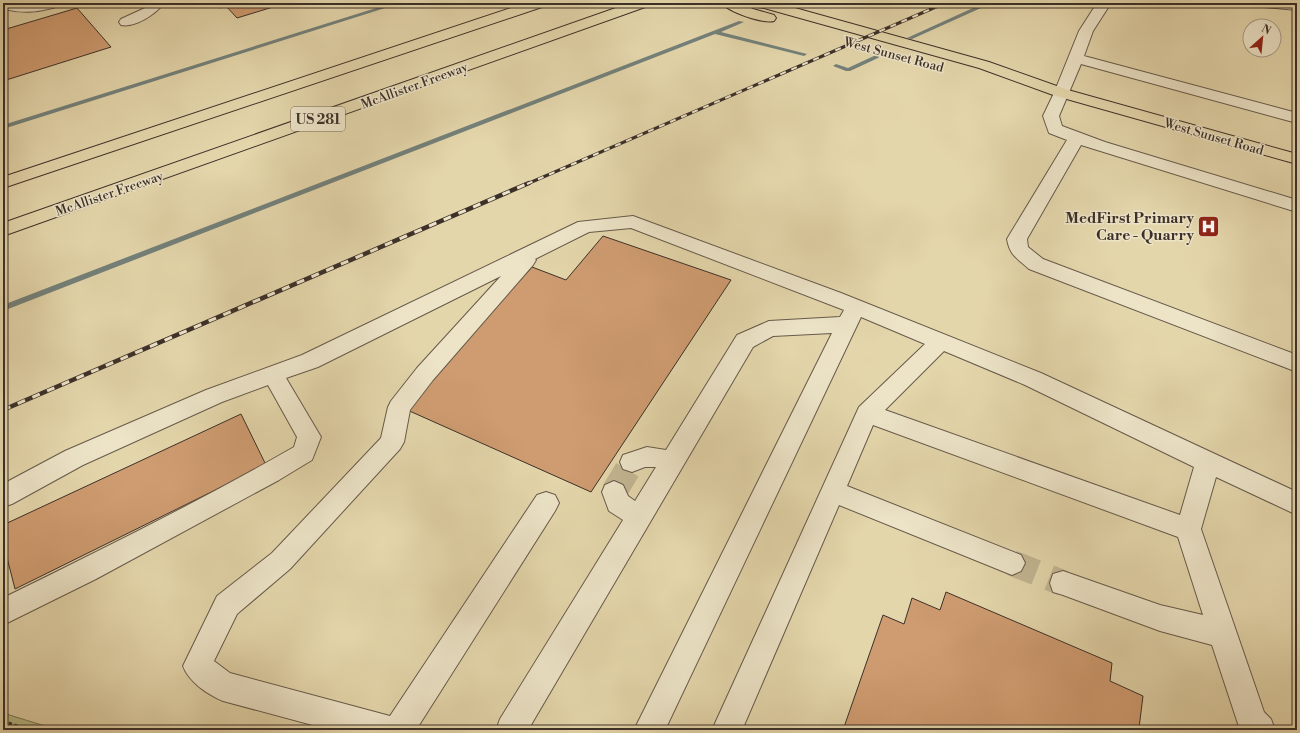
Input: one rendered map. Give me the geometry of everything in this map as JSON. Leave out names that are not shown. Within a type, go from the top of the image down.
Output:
[{"type":"main road","name":"US 281","points":[[3,183],[540,3]]},
{"type":"main road","name":"West Sunset Road","points":[[728,3],[748,12],[932,65],[1062,93]]},
{"type":"main road","name":"West Sunset Road","points":[[755,3],[765,4],[984,65],[1062,93],[1297,160]]},
{"type":"main road","name":"McAllister Freeway","points":[[3,230],[638,5]]},
{"type":"lane","points":[[3,12],[11,6],[39,7],[54,3]]},
{"type":"lane","points":[[126,22],[150,11],[157,3]]},
{"type":"lane","points":[[1104,3],[1086,31],[1062,93],[1051,116],[1055,129],[1107,148],[1297,206]]},
{"type":"lane","points":[[1264,3],[1297,6]]},
{"type":"lane","points":[[1076,58],[1297,118]]},
{"type":"lane","points":[[1077,137],[1017,239],[1019,250],[1036,264],[1297,364]]},
{"type":"lane","points":[[3,496],[74,458],[134,431],[214,396],[310,361],[585,226],[633,222],[851,315],[940,341],[1033,379],[1297,504]]},
{"type":"lane","points":[[388,730],[223,686],[197,666],[227,605],[281,561],[392,442],[399,407],[533,251]]},
{"type":"lane","points":[[511,730],[638,516],[745,341],[769,329],[851,315]]},
{"type":"lane","points":[[649,730],[851,315]]},
{"type":"lane","points":[[727,730],[867,414],[940,341]]},
{"type":"lane","points":[[3,612],[94,567],[270,473],[304,453],[308,438],[273,375]]},
{"type":"lane","points":[[867,414],[1188,529]]},
{"type":"lane","points":[[632,462],[641,457],[657,456],[671,462]]},
{"type":"lane","points":[[1208,462],[1188,529],[1252,722],[1260,730]]},
{"type":"lane","points":[[833,491],[1012,563]]},
{"type":"lane","points":[[614,492],[618,503],[638,516]]},
{"type":"lane","points":[[399,730],[546,503]]},
{"type":"lane","points":[[1063,583],[1160,618],[1222,634]]},
{"type":"path","points":[[3,721],[29,730]]},
{"type":"green space","points":[[3,713],[58,730],[3,730]]},
{"type":"building","points":[[216,3],[286,3],[237,18],[226,6],[220,8]]},
{"type":"building","points":[[77,8],[111,47],[3,81],[3,30]]},
{"type":"building","points":[[603,236],[731,280],[591,492],[405,409],[532,267],[566,280]]},
{"type":"building","points":[[241,414],[266,465],[15,589],[3,542],[3,525]]},
{"type":"building","points":[[946,592],[1112,663],[1110,681],[1143,696],[1139,728],[1144,730],[843,730],[883,615],[904,624],[912,598],[940,610]]},
{"type":"waterway","points":[[3,127],[398,3]]},
{"type":"waterway","points":[[910,38],[989,3]]},
{"type":"waterway","points":[[715,32],[741,22]]},
{"type":"waterway","points":[[3,308],[715,32]]},
{"type":"waterway","points":[[715,32],[804,54]]},
{"type":"waterway","points":[[836,66],[848,70],[876,57]]},
{"type":"tunnel","points":[[614,492],[632,462]]},
{"type":"tunnel","points":[[1012,563],[1063,583]]},
{"type":"railway","points":[[527,184],[945,3]]},
{"type":"railway","points":[[3,410],[529,183]]},
{"type":"place","name":"MedFirst Primary Care - Quarry","points":[[1209,227]]}]
